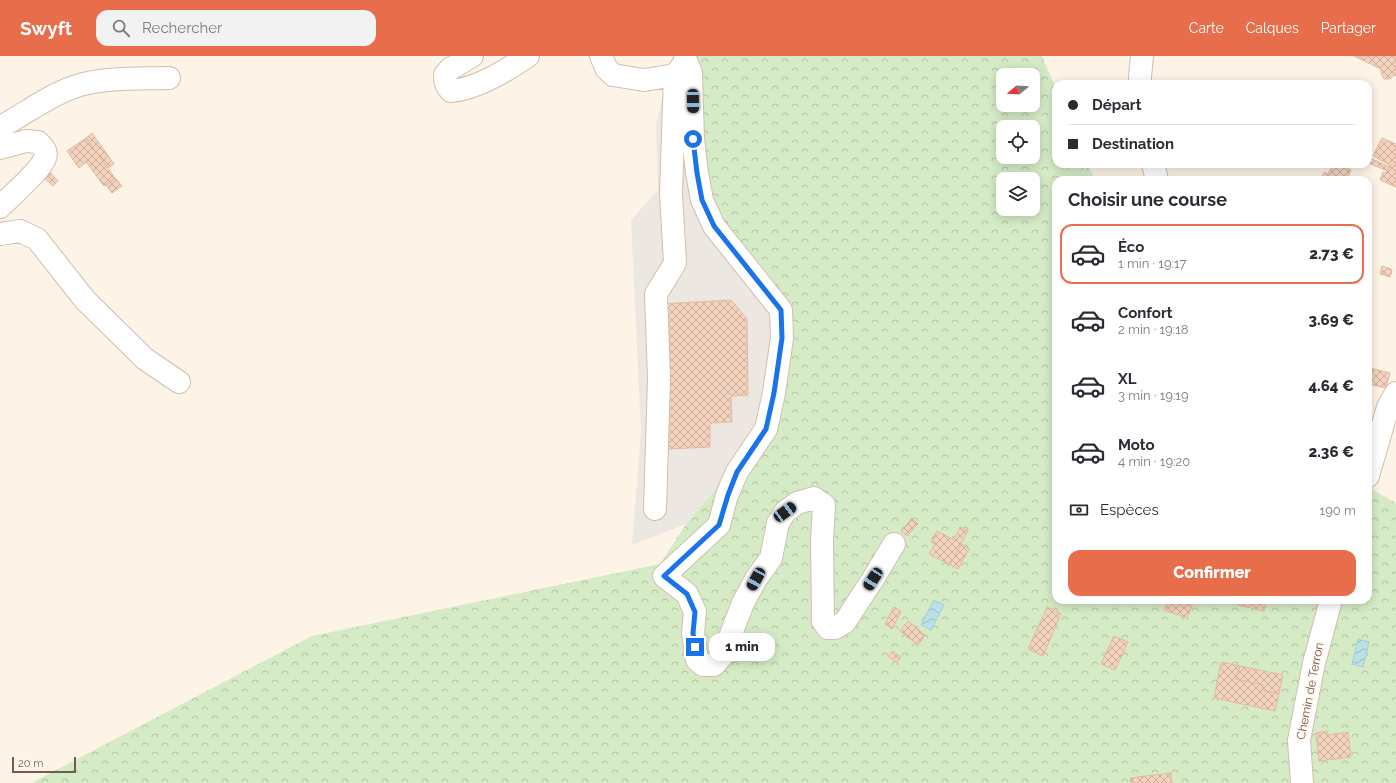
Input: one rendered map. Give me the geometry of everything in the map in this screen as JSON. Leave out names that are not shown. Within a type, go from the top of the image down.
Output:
[{"type":"street","points":[[472,56],[450,69],[445,75],[445,83],[452,91],[461,90],[500,74],[528,56]]},
{"type":"street","points":[[601,56],[606,68],[613,75],[644,80],[682,64]]},
{"type":"street","points":[[1140,80],[1142,56]]},
{"type":"street","points":[[655,509],[659,378],[656,294],[674,263],[671,193],[682,64]]},
{"type":"street","points":[[682,64],[691,73],[693,139],[702,200],[714,226],[781,310],[782,338],[774,393],[766,429],[737,472],[719,525],[664,576],[687,594],[695,612],[693,633],[696,660],[703,665],[714,665],[723,655],[743,603],[756,579],[771,558],[778,523],[785,512],[797,503],[814,498],[824,505],[822,541],[823,621],[828,628],[835,628],[845,622],[894,544]]},
{"type":"street","points":[[0,126],[74,87],[97,82],[169,78]]},
{"type":"street","points":[[0,148],[26,141],[38,142],[45,149],[46,157],[40,166],[2,205]]},
{"type":"street","points":[[0,234],[20,231],[37,239],[85,300],[146,359],[178,382]]},
{"type":"street","points":[[1372,462],[1388,407],[1396,393]]},
{"type":"street","name":"Chemin de Terron","points":[[1302,783],[1299,740],[1314,663],[1330,604]]},
{"type":"shaded area","points":[[664,89],[773,312],[775,328],[763,420],[737,464],[686,524],[632,545],[641,432],[631,220],[658,190],[656,126]]},
{"type":"green space","points":[[686,56],[1042,56],[1052,80],[1052,168],[1090,168],[1093,176],[1052,176],[1052,604],[1372,604],[1372,489],[1396,503],[1396,783],[34,783],[35,781],[312,636],[660,564],[686,524],[737,464],[763,415],[773,312],[709,229]]},
{"type":"water","points":[[934,600],[944,605],[931,630],[921,625]]},
{"type":"water","points":[[1358,639],[1369,642],[1363,667],[1352,664]]},
{"type":"building","points":[[1354,56],[1396,56],[1396,76],[1394,75],[1390,79],[1384,79],[1381,69]]},
{"type":"building","points":[[92,133],[114,164],[108,168],[86,138]]},
{"type":"building","points":[[86,138],[115,178],[104,186],[86,162],[79,168],[67,151]]},
{"type":"building","points":[[1382,138],[1396,144],[1396,187],[1380,180],[1383,172],[1386,173],[1390,165],[1373,156]]},
{"type":"building","points":[[1372,159],[1390,167],[1387,171],[1372,164]]},
{"type":"building","points":[[1331,168],[1349,168],[1351,170],[1348,176],[1322,176],[1324,172],[1328,174]]},
{"type":"building","points":[[47,169],[58,181],[53,186],[41,175]]},
{"type":"building","points":[[115,178],[122,186],[112,193],[106,185]]},
{"type":"building","points":[[1382,266],[1391,269],[1392,271],[1390,277],[1380,274]]},
{"type":"building","points":[[731,300],[747,319],[748,395],[731,396],[732,422],[710,423],[710,447],[667,449],[661,304]]},
{"type":"building","points":[[1372,368],[1390,373],[1386,388],[1372,385]]},
{"type":"building","points":[[912,518],[918,524],[907,536],[901,531]]},
{"type":"building","points":[[960,527],[968,531],[950,565],[929,554],[935,544],[931,542],[937,531],[954,540]]},
{"type":"building","points":[[961,544],[969,549],[958,569],[950,565]]},
{"type":"building","points":[[1166,604],[1192,604],[1187,618],[1164,610]]},
{"type":"building","points":[[1238,604],[1266,604],[1264,611]]},
{"type":"building","points":[[894,607],[901,612],[892,629],[885,624]]},
{"type":"building","points":[[1047,607],[1061,614],[1043,656],[1028,649]]},
{"type":"building","points":[[908,621],[925,635],[918,645],[900,631]]},
{"type":"building","points":[[1114,636],[1128,642],[1115,670],[1101,664]]},
{"type":"building","points":[[893,651],[901,657],[897,663],[888,656]]},
{"type":"building","points":[[1221,662],[1240,666],[1236,679],[1263,685],[1261,690],[1279,694],[1275,711],[1214,698]]},
{"type":"building","points":[[1240,666],[1283,675],[1279,694],[1261,690],[1263,685],[1236,679]]},
{"type":"building","points":[[1327,731],[1328,735],[1348,732],[1351,757],[1319,761],[1316,733]]},
{"type":"building","points":[[1171,773],[1172,783],[1131,783],[1130,778]]},
{"type":"route","points":[[693,139],[702,200],[714,226],[781,310],[782,338],[774,393],[766,429],[737,472],[719,525],[664,576],[687,594],[695,612],[693,633],[695,647]]}]
